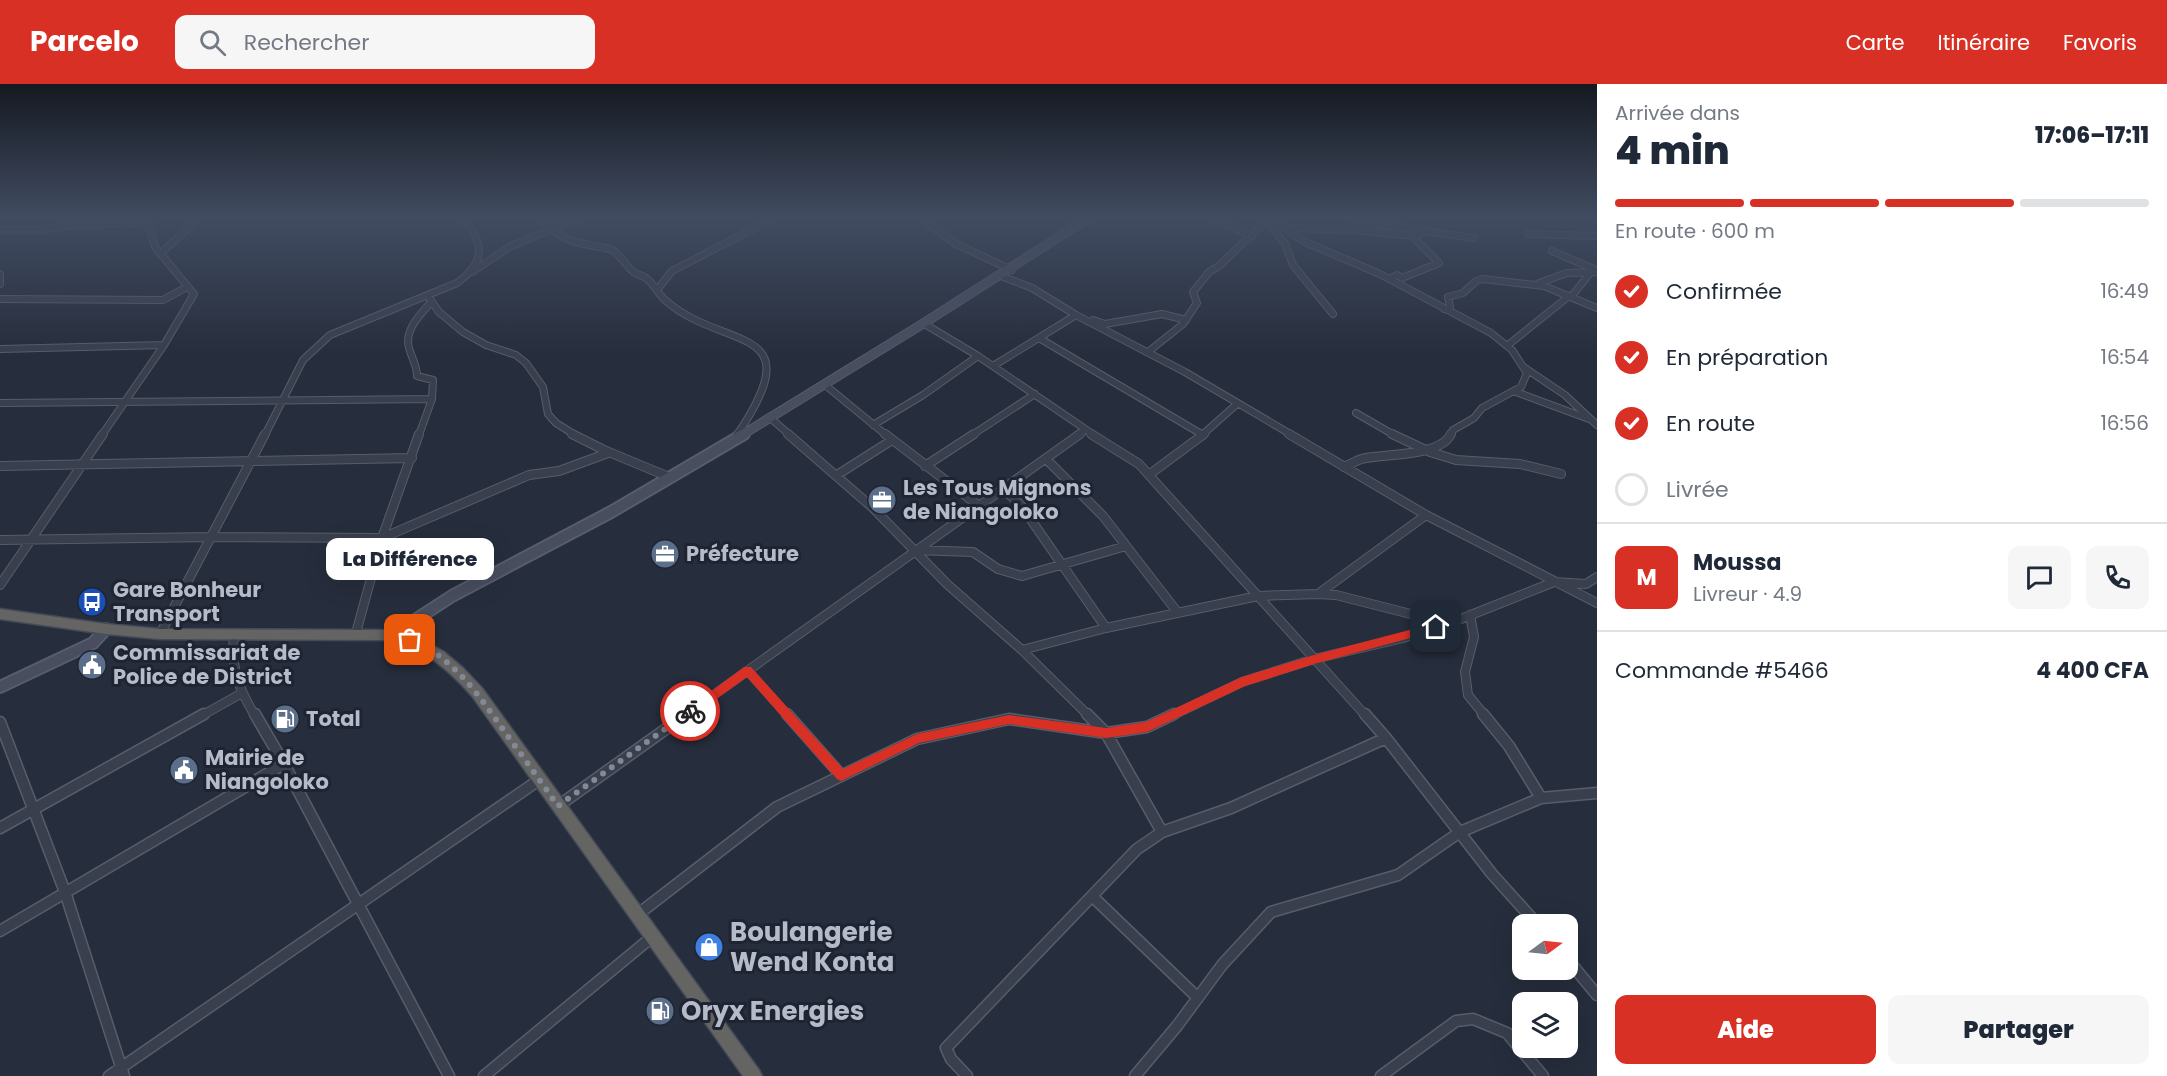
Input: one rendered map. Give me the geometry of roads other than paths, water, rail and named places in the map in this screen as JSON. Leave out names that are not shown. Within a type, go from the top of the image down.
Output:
[{"type":"highway","points":[[0,614],[160,634],[234,636],[356,633],[392,635],[426,646],[442,657],[465,679],[753,1076]]},
{"type":"main road","points":[[392,635],[413,620],[488,577],[669,477],[1022,263]]},
{"type":"main road","points":[[0,687],[93,643],[106,629]]},
{"type":"street","points":[[0,585],[164,345],[194,294],[168,263]]},
{"type":"street","points":[[472,272],[475,263]]},
{"type":"street","points":[[160,634],[213,537],[303,360],[330,335],[430,299],[485,263]]},
{"type":"street","points":[[625,263],[634,272],[647,278],[664,300],[690,316],[758,346],[767,362],[763,387],[751,414],[737,436]]},
{"type":"street","points":[[657,290],[672,271],[687,263]]},
{"type":"street","points":[[998,263],[1012,270]]},
{"type":"street","points":[[1148,352],[1186,320],[1197,303],[1193,292],[1222,263]]},
{"type":"street","points":[[1292,263],[1333,314]]},
{"type":"street","points":[[1344,467],[1363,458],[1426,451],[1449,439],[1453,430],[1474,418],[1482,408],[1516,392],[1521,387],[1527,373],[1508,345],[1485,328],[1356,263]]},
{"type":"street","points":[[1391,279],[1397,275],[1402,278],[1438,263]]},
{"type":"street","points":[[1579,263],[1593,270]]},
{"type":"street","points":[[1539,283],[1553,276],[1593,270]]},
{"type":"street","points":[[1508,345],[1570,296],[1593,270]]},
{"type":"street","points":[[0,274],[0,284]]},
{"type":"street","points":[[1002,276],[1032,288],[1078,316],[1148,352],[1426,515],[1597,603]]},
{"type":"street","points":[[1444,309],[1450,307],[1448,297],[1463,292],[1476,281],[1483,279],[1513,284],[1538,284],[1597,308]]},
{"type":"street","points":[[0,299],[163,300],[188,287]]},
{"type":"street","points":[[356,633],[382,538],[432,399],[433,380],[417,376],[417,361],[408,347],[410,327],[430,299]]},
{"type":"street","points":[[430,299],[464,333],[483,344],[524,361],[543,387],[545,407],[549,416],[608,453],[669,477]]},
{"type":"street","points":[[993,366],[1078,316],[1105,324],[1162,314],[1186,320]]},
{"type":"street","points":[[923,322],[1035,394],[1085,430],[1139,464],[1150,474],[1386,738],[1492,874],[1528,914]]},
{"type":"street","points":[[1039,338],[1203,435]]},
{"type":"street","points":[[0,349],[164,345]]},
{"type":"street","points":[[873,425],[923,395],[978,356]]},
{"type":"street","points":[[1524,367],[1565,395],[1597,425]]},
{"type":"street","points":[[824,384],[925,466],[979,506]]},
{"type":"street","points":[[1516,392],[1589,419]]},
{"type":"street","points":[[925,466],[1035,394]]},
{"type":"street","points":[[0,403],[432,399]]},
{"type":"street","points":[[1150,474],[1203,435],[1237,404]]},
{"type":"street","points":[[1356,413],[1426,451],[1457,460],[1489,465],[1506,463],[1561,474]]},
{"type":"street","points":[[769,417],[837,476],[915,550],[946,584],[1022,650],[1106,733],[1162,832]]},
{"type":"street","points":[[558,806],[1085,430]]},
{"type":"street","points":[[837,476],[892,440]]},
{"type":"street","points":[[0,540],[213,537],[382,538],[529,475],[560,471],[608,453]]},
{"type":"street","points":[[0,466],[412,458]]},
{"type":"street","points":[[1046,459],[1103,516],[1178,613]]},
{"type":"street","points":[[1003,489],[1020,504],[1106,628]]},
{"type":"street","points":[[1318,594],[1426,515]]},
{"type":"street","points":[[915,550],[973,552],[998,569],[1022,576],[1126,546]]},
{"type":"street","points":[[637,915],[777,807],[917,739],[1009,719],[1106,733],[1147,727],[1242,682],[1314,659],[1403,638],[1448,624],[1554,582],[1586,584],[1597,577]]},
{"type":"street","points":[[1022,650],[1106,628],[1258,596],[1318,594],[1354,599],[1448,624]]},
{"type":"street","points":[[1470,615],[1474,637],[1465,672],[1468,695],[1509,746],[1541,798]]},
{"type":"street","points":[[234,636],[232,649],[234,672],[242,693],[284,764],[449,1076]]},
{"type":"street","points":[[748,670],[841,775]]},
{"type":"street","points":[[0,828],[242,693]]},
{"type":"street","points":[[0,722],[65,892],[123,1072]]},
{"type":"street","points":[[967,1076],[951,1059],[946,1048],[1137,849],[1162,832],[1231,808],[1386,738]]},
{"type":"street","points":[[0,931],[284,764]]},
{"type":"street","points":[[109,1076],[123,1072],[358,904],[539,780]]},
{"type":"street","points":[[1135,1076],[1222,965],[1271,912],[1398,875],[1460,832],[1541,798],[1594,795]]},
{"type":"street","points":[[1092,896],[1198,998]]},
{"type":"street","points":[[484,1076],[652,937]]},
{"type":"street","points":[[1578,972],[1597,995]]},
{"type":"street","points":[[1381,1076],[1456,1021],[1473,1019],[1507,1033],[1543,1076]]},
{"type":"place","name":"Les Tous Mignons de Niangoloko","points":[[882,500]]},
{"type":"place","name":"Préfecture","points":[[665,554]]},
{"type":"place","name":"Gare Bonheur Transport","points":[[92,602]]},
{"type":"place","name":"La Différence","points":[[410,640]]},
{"type":"place","name":"Commissariat de Police de District","points":[[92,665]]},
{"type":"place","name":"Total","points":[[285,719]]},
{"type":"place","name":"Mairie de Niangoloko","points":[[184,770]]},
{"type":"place","name":"Boulangerie Wend Konta","points":[[709,947]]},
{"type":"place","name":"Oryx Energies","points":[[660,1011]]}]
